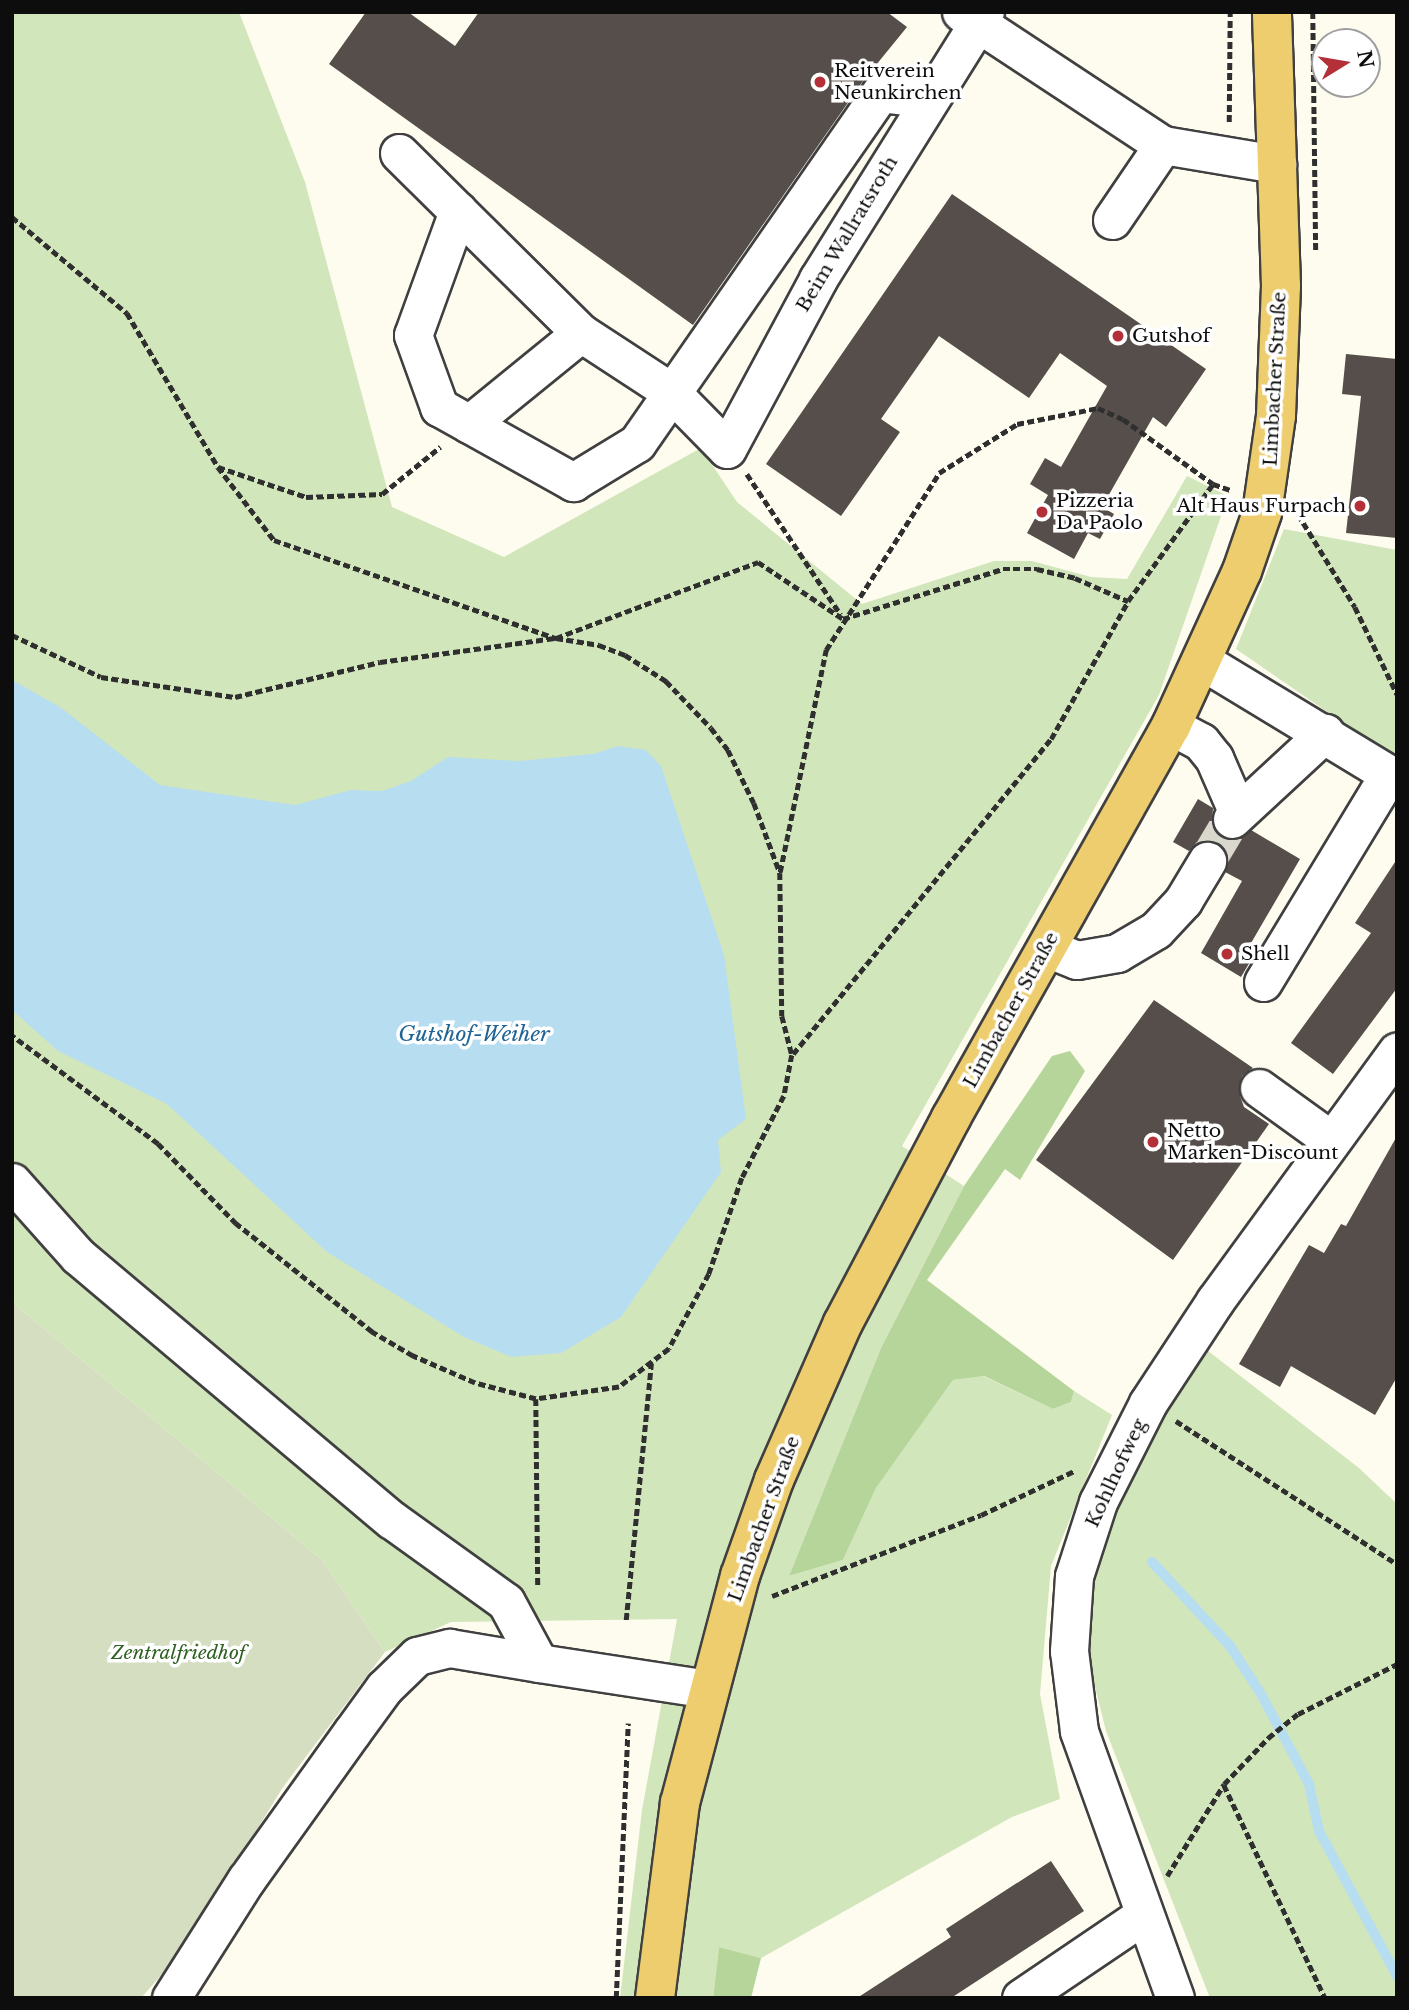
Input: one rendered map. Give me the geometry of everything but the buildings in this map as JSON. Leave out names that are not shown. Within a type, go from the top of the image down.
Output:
[{"type":"main road","name":"Limbacher Straße","points":[[655,1998],[680,1803],[708,1689],[740,1577],[774,1480],[843,1323],[1171,726],[1242,571],[1280,515],[1276,416],[1281,286],[1272,12]]},
{"type":"street","name":"Beim Wallratsroth","points":[[727,449],[818,279],[929,99],[974,16],[1163,145],[1227,158],[1277,164]]},
{"type":"street","points":[[458,211],[413,335],[439,407],[573,482],[637,443],[670,391],[880,93],[929,99]]},
{"type":"street","points":[[1112,220],[1163,145]]},
{"type":"street","points":[[399,153],[581,333],[670,391],[727,449]]},
{"type":"street","points":[[469,424],[581,333]]},
{"type":"street","points":[[1202,661],[1393,776],[1263,982]]},
{"type":"street","points":[[1171,726],[1202,742],[1235,815],[1325,733]]},
{"type":"street","points":[[1047,948],[1077,960],[1117,953],[1156,930],[1183,901],[1207,861]]},
{"type":"street","name":"Kohlhofweg","points":[[1175,1998],[1142,1916],[1079,1731],[1069,1651],[1074,1576],[1098,1502],[1148,1403],[1331,1140],[1397,1051]]},
{"type":"street","points":[[1259,1088],[1331,1140]]},
{"type":"street","points":[[12,1182],[78,1256],[392,1520],[506,1602],[539,1663]]},
{"type":"street","points":[[171,1998],[246,1880],[368,1710],[417,1656],[450,1648],[708,1689]]},
{"type":"street","points":[[1021,1998],[1084,1951],[1142,1916]]},
{"type":"path","points":[[1227,158],[1230,12]]},
{"type":"path","points":[[1313,12],[1319,249]]},
{"type":"path","points":[[12,217],[127,313],[218,467],[274,540],[556,638],[599,645],[646,666],[711,728],[728,750],[754,803],[780,873]]},
{"type":"path","points":[[12,1036],[158,1144],[236,1224],[372,1332],[413,1356],[475,1383],[536,1399],[619,1387],[669,1349],[709,1274],[741,1178],[784,1096],[792,1055],[782,1016],[780,873],[826,650],[843,619],[939,473],[1017,424],[1098,408],[1160,443],[1213,484],[1280,515],[1298,514],[1355,607],[1397,694]]},
{"type":"path","points":[[218,467],[306,497],[382,494],[469,424]]},
{"type":"path","points":[[727,449],[758,488],[843,619]]},
{"type":"path","points":[[792,1055],[1051,739],[1128,601],[1213,484]]},
{"type":"path","points":[[12,635],[101,677],[235,697],[380,662],[556,638],[758,562],[843,619]]},
{"type":"path","points":[[843,619],[1003,569],[1037,569],[1075,578],[1128,601]]},
{"type":"path","points":[[626,1620],[652,1362]]},
{"type":"path","points":[[536,1399],[538,1593]]},
{"type":"path","points":[[1148,1403],[1397,1564]]},
{"type":"path","points":[[769,1587],[765,1599],[981,1515],[1126,1448]]},
{"type":"path","points":[[1142,1916],[1224,1784],[1274,1733],[1397,1664]]},
{"type":"path","points":[[616,1998],[628,1723]]},
{"type":"path","points":[[1224,1784],[1325,1998]]},
{"type":"green space","points":[[12,12],[239,12],[305,182],[392,507],[504,557],[701,448],[737,502],[862,604],[994,561],[1032,561],[1091,577],[1127,579],[1187,476],[1228,496],[1159,695],[902,1146],[964,1186],[881,1348],[789,1576],[843,1560],[876,1488],[953,1380],[983,1376],[1053,1409],[1071,1402],[1074,1391],[1112,1415],[1051,1566],[1040,1694],[1060,1799],[1012,1817],[761,1958],[719,1947],[713,1998],[620,1998],[642,1810],[677,1619],[451,1622],[385,1652],[321,1559],[12,1302]]},
{"type":"green space","points":[[1284,529],[1397,550],[1397,760],[1236,649]]},
{"type":"green space","points":[[1070,1051],[1085,1071],[1020,1180],[1005,1169],[927,1280],[1074,1391],[1071,1402],[1053,1409],[984,1376],[953,1380],[876,1488],[843,1560],[789,1576],[881,1348],[964,1186],[1052,1056]]},
{"type":"green space","name":"Zentralfriedhof","points":[[12,1302],[321,1559],[385,1652],[283,1787],[181,1953],[141,1998],[12,1998]]},
{"type":"green space","points":[[1203,1347],[1359,1468],[1397,1504],[1397,1998],[1210,1998],[1106,1731],[1084,1643],[1086,1571],[1137,1456]]},
{"type":"green space","points":[[719,1947],[761,1958],[751,1998],[713,1998]]},
{"type":"water","name":"Gutshof-Weiher","points":[[12,680],[60,707],[160,785],[295,805],[351,790],[382,791],[411,781],[448,757],[518,761],[593,754],[618,746],[646,750],[661,766],[724,955],[746,1119],[718,1140],[721,1172],[621,1317],[561,1353],[511,1357],[464,1337],[327,1252],[167,1104],[58,1051],[12,1010]]},
{"type":"waterway","points":[[1152,1562],[1230,1646],[1261,1694],[1309,1784],[1319,1831],[1397,1976]]},
{"type":"tunnel","points":[[1207,861],[1232,819]]},
{"type":"place","name":"Reitverein Neunkirchen","points":[[820,82]]},
{"type":"place","name":"Gutshof","points":[[1118,336]]},
{"type":"place","name":"Alt Haus Furpach","points":[[1360,506]]},
{"type":"place","name":"Pizzeria Da Paolo","points":[[1042,512]]},
{"type":"place","name":"Shell","points":[[1227,954]]},
{"type":"place","name":"Netto Marken-Discount","points":[[1153,1142]]}]
